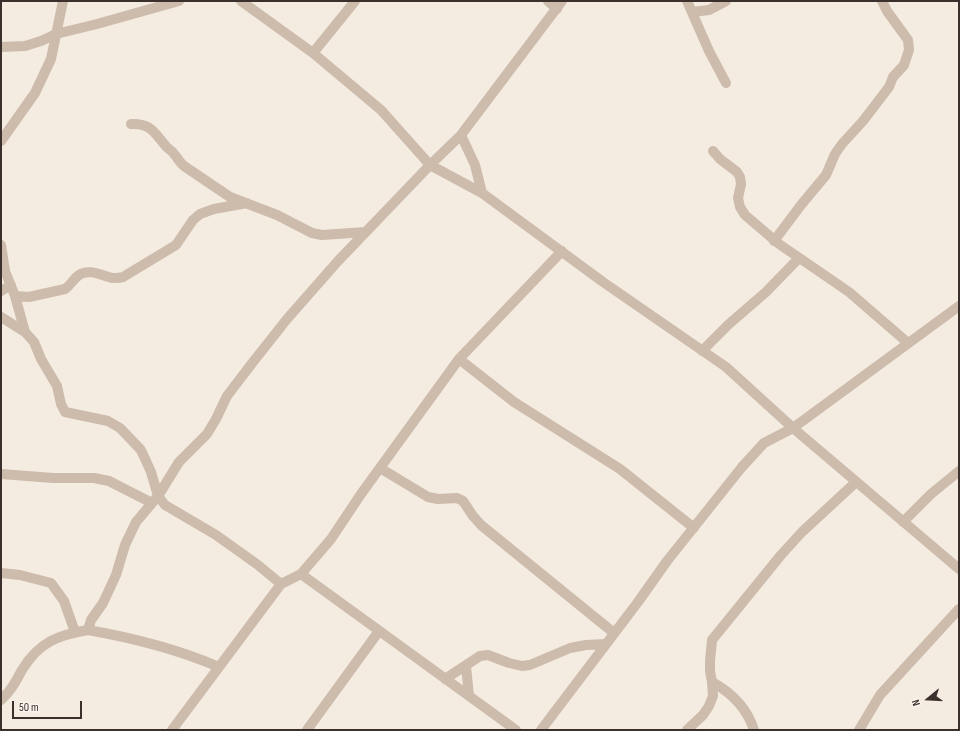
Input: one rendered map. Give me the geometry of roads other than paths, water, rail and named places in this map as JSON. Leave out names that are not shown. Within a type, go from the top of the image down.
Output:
[{"type":"street","points":[[1,141],[35,93],[51,59],[63,1]]},
{"type":"street","points":[[1,47],[25,46],[56,34],[179,1]]},
{"type":"street","points":[[241,1],[313,53],[381,110],[430,165],[482,193],[603,282],[726,367],[793,428],[959,570]]},
{"type":"street","points":[[313,53],[355,1]]},
{"type":"street","points":[[88,630],[91,620],[103,603],[116,574],[125,545],[136,522],[155,499],[179,462],[207,434],[216,420],[227,396],[288,319],[366,232],[461,135],[508,71],[560,5],[548,1]]},
{"type":"street","points":[[687,1],[709,51],[726,83]]},
{"type":"street","points":[[692,12],[709,10],[726,1]]},
{"type":"street","points":[[774,241],[826,175],[835,154],[842,144],[863,121],[889,87],[893,77],[904,65],[909,50],[908,40],[887,11],[882,1]]},
{"type":"street","points":[[131,124],[141,124],[156,133],[165,146],[174,152],[179,162],[230,197],[277,215],[312,233],[322,235],[366,232]]},
{"type":"street","points":[[461,135],[475,165],[482,193]]},
{"type":"street","points":[[713,151],[720,159],[737,172],[740,177],[741,184],[738,198],[742,211],[774,241],[798,259],[849,292],[908,343]]},
{"type":"street","points":[[15,296],[29,297],[65,289],[70,286],[78,276],[86,273],[95,273],[114,278],[123,277],[176,245],[193,220],[200,214],[214,209],[247,203]]},
{"type":"street","points":[[1,245],[5,271],[15,296],[25,332]]},
{"type":"street","points":[[172,730],[281,584],[301,574],[331,539],[380,468],[459,359],[562,251]]},
{"type":"street","points":[[702,351],[729,324],[766,292],[798,259]]},
{"type":"street","points":[[1,291],[10,285]]},
{"type":"street","points":[[541,730],[667,561],[742,467],[764,443],[793,428],[959,306]]},
{"type":"street","points":[[1,317],[25,332],[34,342],[41,359],[54,381],[63,410],[65,412],[108,421],[120,428],[141,450],[151,472],[155,499]]},
{"type":"street","points":[[459,359],[514,402],[620,469],[694,528]]},
{"type":"street","points":[[380,468],[428,498],[457,498],[463,501],[481,525],[614,633]]},
{"type":"street","points":[[903,522],[931,494],[959,471]]},
{"type":"street","points":[[1,474],[53,478],[94,478],[108,480],[155,499],[216,535],[258,565],[281,584]]},
{"type":"street","points":[[687,730],[703,715],[713,696],[710,671],[712,640],[802,532],[856,482]]},
{"type":"street","points":[[1,574],[20,574],[51,583],[64,601],[75,632]]},
{"type":"street","points":[[301,574],[516,730]]},
{"type":"street","points":[[859,730],[880,695],[959,610]]},
{"type":"street","points":[[1,700],[10,692],[23,668],[40,647],[53,639],[75,632],[88,630],[126,637],[167,648],[219,667]]},
{"type":"street","points":[[308,730],[378,631]]},
{"type":"street","points":[[445,679],[480,656],[488,655],[522,666],[530,665],[570,648],[586,645],[606,644]]},
{"type":"street","points":[[466,666],[469,696]]},
{"type":"street","points":[[712,682],[725,689],[743,707],[754,730]]}]
